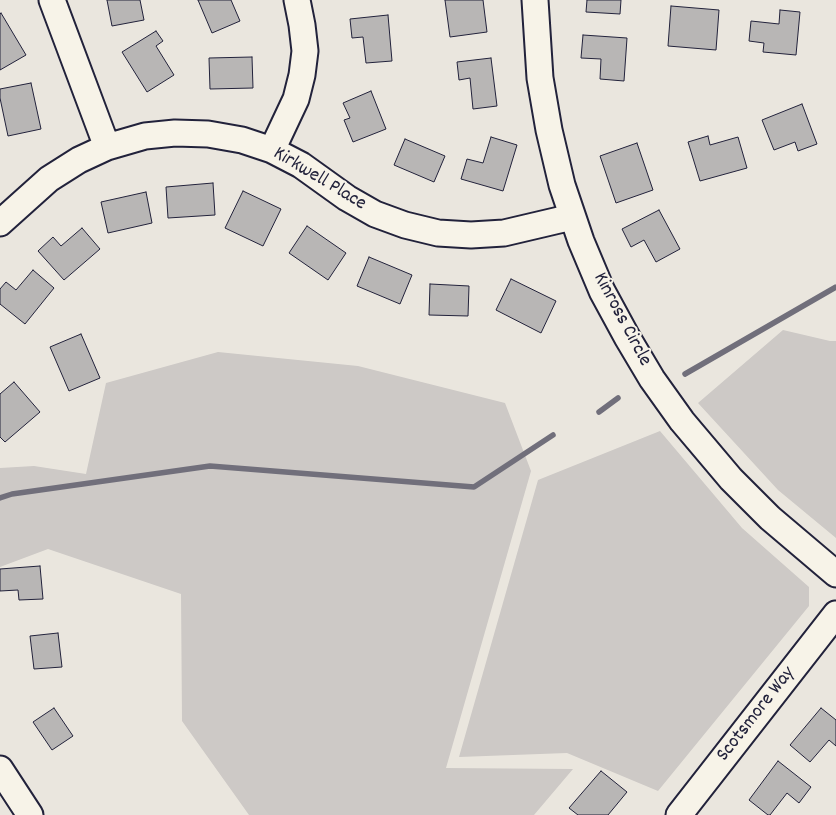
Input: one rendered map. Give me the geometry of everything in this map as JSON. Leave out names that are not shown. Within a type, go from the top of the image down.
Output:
[{"type":"street","points":[[52,0],[107,147]]},
{"type":"street","points":[[272,150],[296,99],[302,75],[305,51],[297,0]]},
{"type":"street","name":"Kinross Circle","points":[[535,0],[540,78],[549,130],[562,186],[572,217],[602,290],[652,379],[682,421],[731,479],[770,518],[836,574]]},
{"type":"street","name":"Kirkwell Place","points":[[0,223],[49,178],[79,160],[107,147],[145,136],[175,133],[208,134],[242,140],[272,150],[301,165],[347,198],[375,214],[405,225],[438,233],[471,235],[504,233],[572,217]]},
{"type":"street","name":"Scotsmore Way","points":[[679,815],[836,614]]},
{"type":"street","points":[[0,769],[30,815]]},
{"type":"shaded area","points":[[783,330],[836,341],[836,538],[778,490],[698,403]]},
{"type":"shaded area","points":[[218,352],[358,366],[505,403],[531,471],[446,768],[573,769],[534,815],[249,815],[182,721],[181,594],[48,549],[0,567],[0,468],[34,466],[86,474],[106,383]]},
{"type":"shaded area","points":[[660,431],[742,528],[809,587],[809,606],[658,791],[567,753],[459,757],[538,480]]},
{"type":"building","points":[[107,0],[140,0],[144,20],[112,26]]},
{"type":"building","points":[[198,0],[231,0],[240,21],[212,33]]},
{"type":"building","points":[[445,0],[483,0],[487,32],[450,37]]},
{"type":"building","points":[[587,0],[621,0],[620,14],[586,12]]},
{"type":"building","points":[[671,6],[719,10],[716,50],[668,46]]},
{"type":"building","points":[[780,10],[800,12],[796,55],[763,52],[764,43],[749,41],[751,21],[779,24]]},
{"type":"building","points":[[0,14],[26,55],[0,70]]},
{"type":"building","points":[[388,15],[392,61],[366,63],[363,37],[352,38],[350,19]]},
{"type":"building","points":[[156,31],[163,41],[156,46],[174,75],[147,92],[122,52]]},
{"type":"building","points":[[583,35],[627,38],[624,81],[600,79],[601,59],[581,58]]},
{"type":"building","points":[[252,57],[253,88],[210,89],[209,58]]},
{"type":"building","points":[[491,58],[497,106],[473,109],[470,78],[459,80],[457,62]]},
{"type":"building","points":[[31,83],[41,129],[8,136],[0,98],[0,89]]},
{"type":"building","points":[[371,91],[386,129],[353,142],[344,120],[350,118],[343,103]]},
{"type":"building","points":[[802,104],[817,144],[798,151],[795,142],[774,150],[762,120]]},
{"type":"building","points":[[708,136],[710,145],[738,137],[747,168],[700,181],[688,142]]},
{"type":"building","points":[[491,137],[517,145],[503,191],[461,179],[467,159],[483,163]]},
{"type":"building","points":[[405,139],[445,156],[434,182],[394,165]]},
{"type":"building","points":[[637,143],[653,190],[616,203],[600,156]]},
{"type":"building","points":[[213,183],[215,215],[168,218],[166,187]]},
{"type":"building","points":[[243,191],[281,209],[263,246],[225,228]]},
{"type":"building","points":[[146,192],[152,223],[108,233],[101,202]]},
{"type":"building","points":[[659,210],[680,249],[656,262],[644,240],[631,247],[622,229]]},
{"type":"building","points":[[307,226],[346,253],[328,280],[289,253]]},
{"type":"building","points":[[82,228],[100,249],[64,280],[38,251],[53,237],[61,246]]},
{"type":"building","points":[[369,257],[412,275],[400,304],[357,286]]},
{"type":"building","points":[[33,270],[54,288],[25,324],[0,304],[0,289],[6,282],[16,290]]},
{"type":"building","points":[[511,279],[556,301],[541,333],[496,310]]},
{"type":"building","points":[[430,284],[469,286],[468,316],[429,315]]},
{"type":"building","points":[[81,334],[100,378],[69,391],[50,347]]},
{"type":"building","points":[[14,382],[40,412],[5,442],[0,437],[0,394]]},
{"type":"building","points":[[40,566],[43,599],[19,600],[18,590],[0,591],[0,569]]},
{"type":"building","points":[[58,633],[62,667],[34,669],[30,636]]},
{"type":"building","points":[[54,708],[73,736],[52,750],[33,722]]},
{"type":"building","points":[[821,708],[836,720],[836,746],[829,740],[810,762],[790,745]]},
{"type":"building","points":[[778,761],[811,787],[799,803],[787,793],[770,815],[768,815],[749,800]]},
{"type":"building","points":[[601,771],[627,792],[608,815],[578,815],[569,808]]},
{"type":"waterway","points":[[685,374],[836,287]]},
{"type":"waterway","points":[[599,412],[618,398]]},
{"type":"waterway","points":[[0,498],[12,494],[210,466],[474,487],[553,435]]}]
